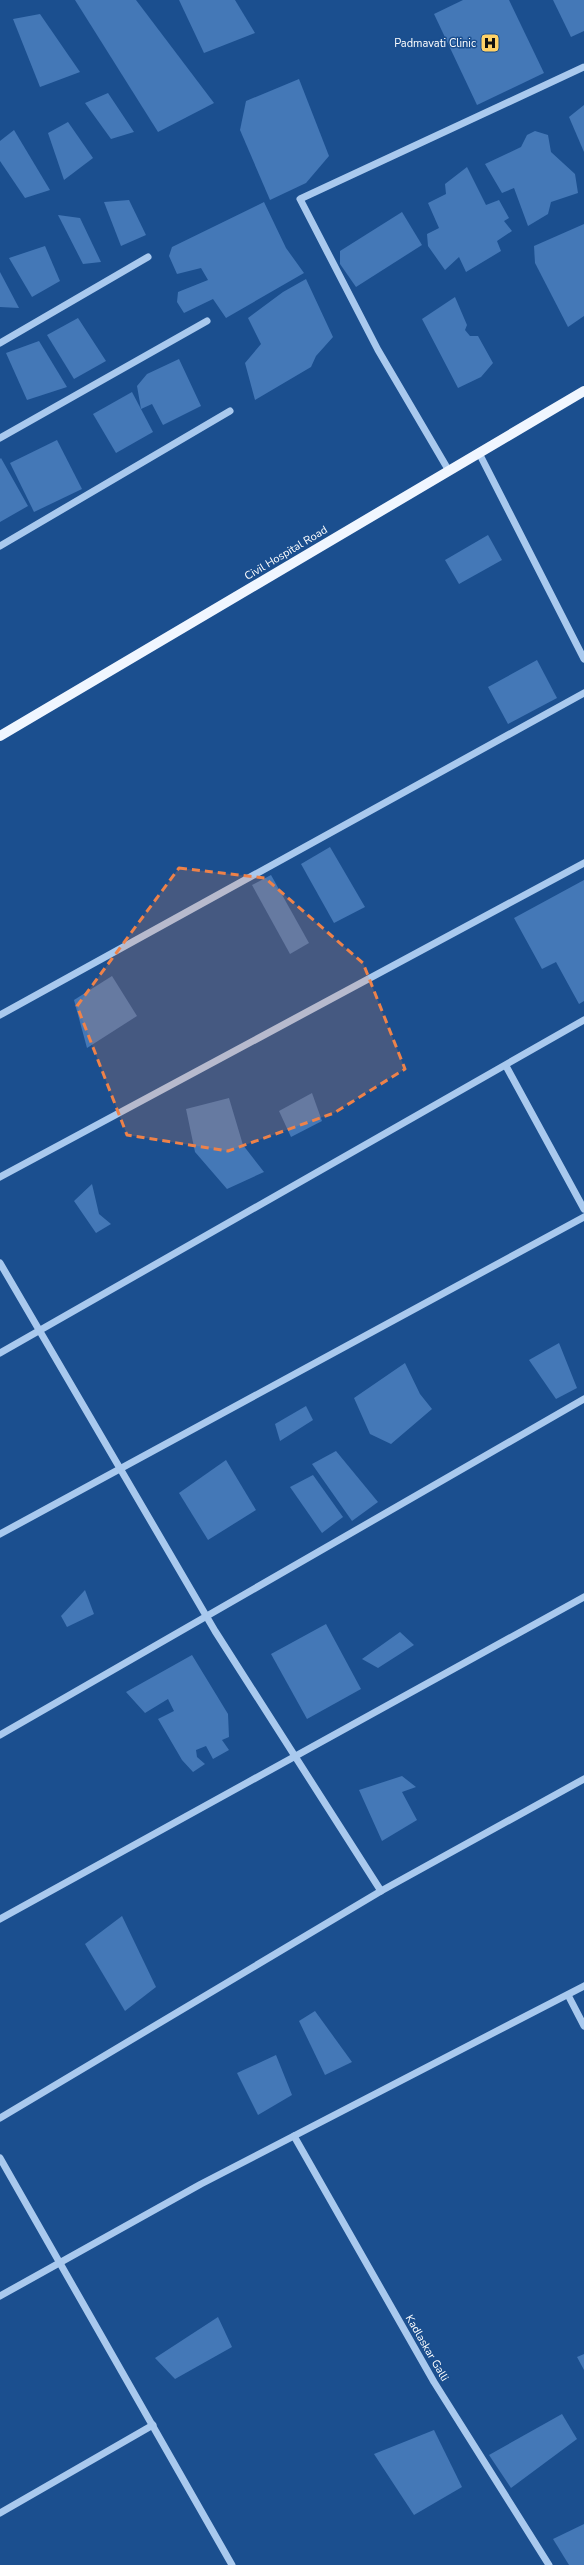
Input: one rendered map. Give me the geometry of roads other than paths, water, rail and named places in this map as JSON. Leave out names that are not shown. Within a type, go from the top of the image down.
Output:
[{"type":"main road","name":"Civil Hospital Road","points":[[0,736],[584,391]]},
{"type":"street","points":[[449,471],[378,350],[300,199],[584,67]]},
{"type":"street","points":[[0,343],[148,257]]},
{"type":"street","points":[[0,438],[207,321]]},
{"type":"street","points":[[0,546],[230,411]]},
{"type":"street","points":[[479,453],[584,659]]},
{"type":"street","points":[[0,1015],[584,693]]},
{"type":"street","points":[[0,1177],[584,863]]},
{"type":"street","points":[[0,1354],[506,1066],[584,1020]]},
{"type":"street","points":[[506,1066],[584,1209]]},
{"type":"street","points":[[0,1534],[584,1217]]},
{"type":"street","points":[[0,1263],[206,1616],[381,1891]]},
{"type":"street","points":[[0,1735],[584,1399]]},
{"type":"street","points":[[0,1919],[584,1596]]},
{"type":"street","points":[[0,2118],[381,1891],[584,1779]]},
{"type":"street","points":[[0,2296],[201,2184],[584,1986]]},
{"type":"street","points":[[568,1995],[584,2026]]},
{"type":"street","name":"Kadlaskar Galli","points":[[294,2136],[434,2382],[549,2565]]},
{"type":"street","points":[[0,2158],[153,2425],[230,2564]]},
{"type":"street","points":[[0,2513],[153,2425]]},
{"type":"place","name":"Padmavati Clinic","points":[[490,43]]}]
